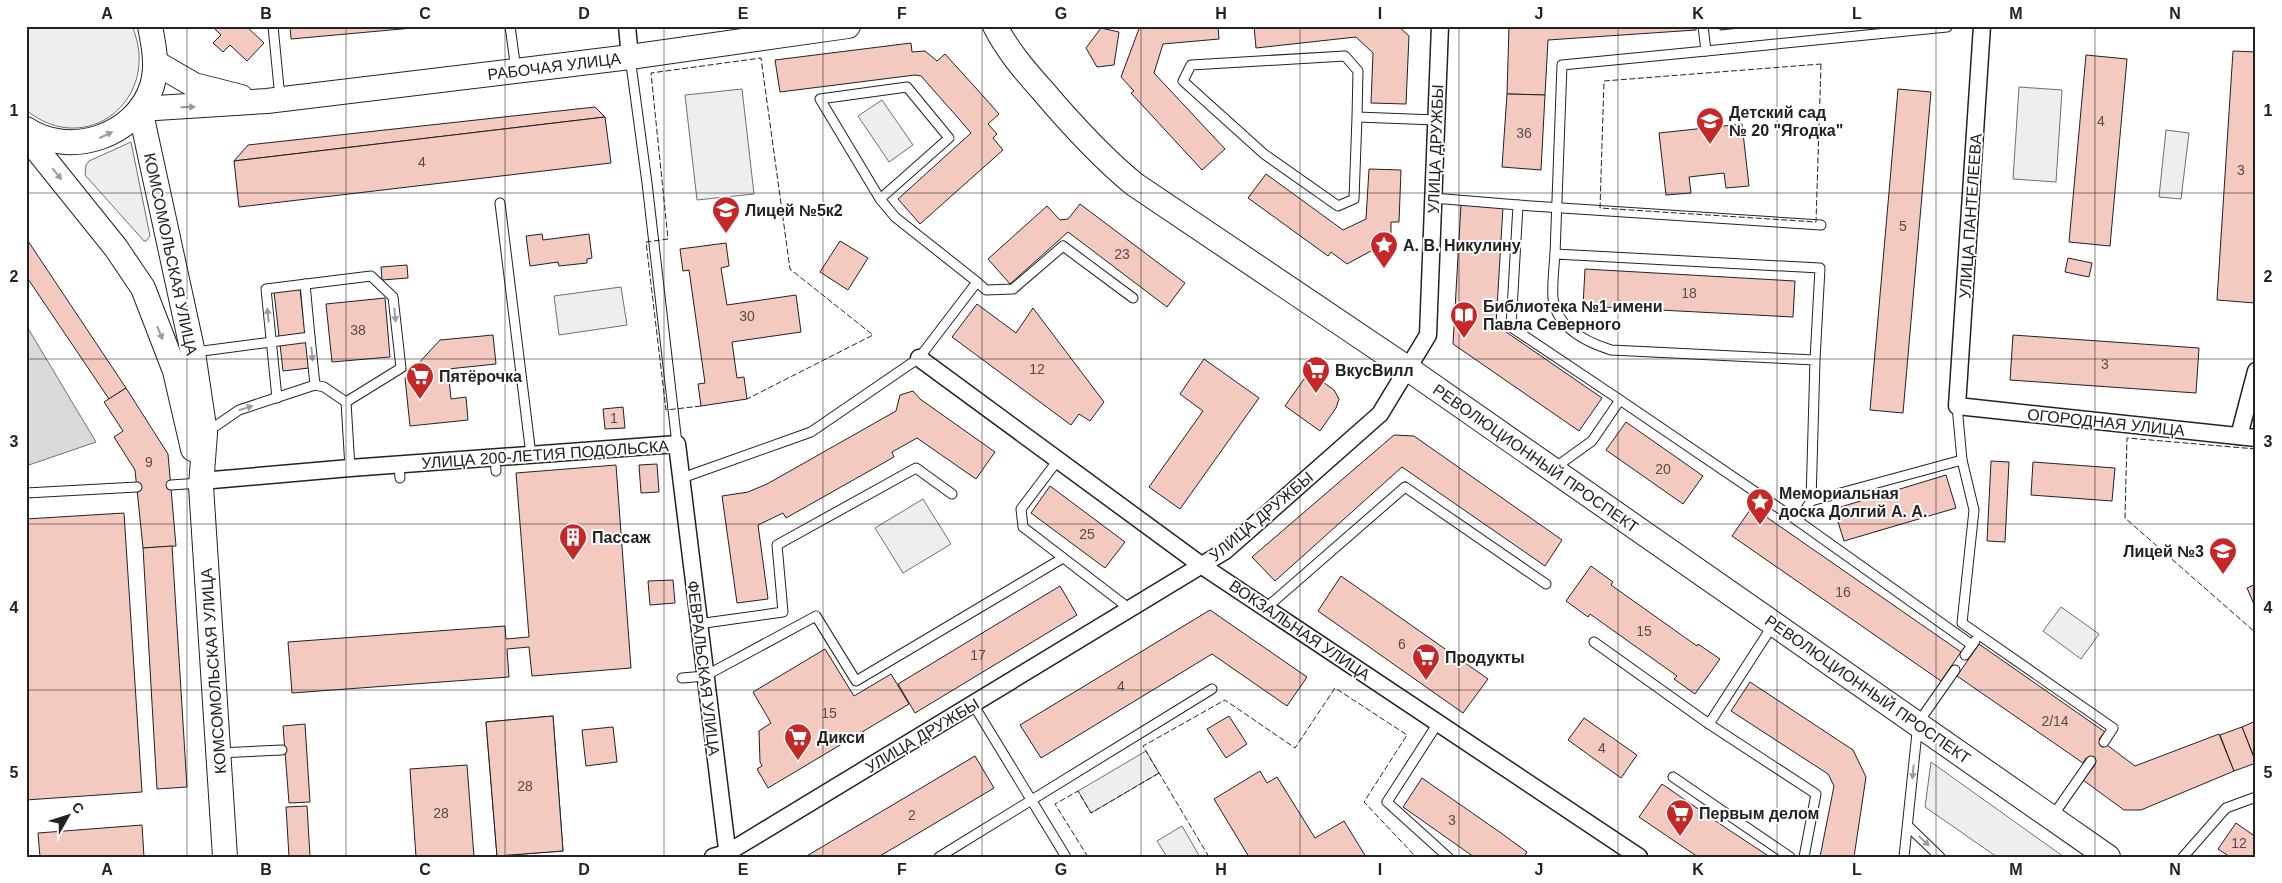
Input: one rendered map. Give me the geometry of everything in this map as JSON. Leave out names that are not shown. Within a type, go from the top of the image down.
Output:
[{"type":"street","points":[[26,129],[35,135],[57,142],[80,143],[103,137],[123,126],[140,109],[152,88],[156,63],[150,26]]},
{"type":"street","points":[[627,26],[630,57]]},
{"type":"street","name":"РАБОЧАЯ УЛИЦА","points":[[140,109],[270,100],[630,57],[848,26]]},
{"type":"street","name":"РЕВОЛЮЦИОННЫЙ ПРОСПЕКТ","points":[[995,26],[1020,65],[1076,129],[1109,163],[1134,184],[1407,368],[2108,857]]},
{"type":"street","name":"УЛИЦА ДРУЖБЫ","points":[[722,856],[1225,551],[1380,414],[1428,335],[1440,26]]},
{"type":"street","name":"УЛИЦА ПАНТЕЛЕЕВА","points":[[1957,406],[1982,26]]},
{"type":"street","name":"РАБОЧАЯ УЛИЦА","points":[[156,63],[194,85],[270,100]]},
{"type":"street","name":"КОМСОМОЛЬСКАЯ УЛИЦА","points":[[140,109],[193,352],[205,433],[201,483],[226,857]]},
{"type":"street","name":"КОМСОМОЛЬСКАЯ УЛИЦА","points":[[26,136],[116,248],[142,288],[175,371],[201,483]]},
{"type":"street","name":"ВОКЗАЛЬНАЯ УЛИЦА","points":[[919,358],[1202,565],[1640,857]]},
{"type":"street","points":[[2239,436],[2256,371]]},
{"type":"street","name":"ОГОРОДНАЯ УЛИЦА","points":[[1957,406],[2256,438]]},
{"type":"street","name":"УЛИЦА 200-ЛЕТИЯ ПОДОЛЬСКА","points":[[201,483],[350,468],[399,471],[495,464],[531,455],[624,454],[677,444],[682,478]]},
{"type":"street","name":"ФЕВРАЛЬСКАЯ УЛИЦА","points":[[682,478],[705,676],[722,856]]},
{"type":"lane","points":[[270,100],[273,26]]},
{"type":"lane","points":[[510,26],[516,70]]},
{"type":"lane","points":[[1703,26],[1706,51]]},
{"type":"lane","points":[[1815,360],[1611,350],[1590,343],[1578,336],[1561,319],[1553,298],[1562,65],[1947,27]]},
{"type":"lane","points":[[1345,56],[1358,71],[1356,118],[1354,200],[1338,206],[1264,154],[1183,81],[1191,65],[1345,56]]},
{"type":"lane","points":[[630,57],[647,183],[677,444]]},
{"type":"lane","points":[[880,199],[949,138],[907,88],[820,99],[880,199],[895,217],[986,290],[1014,289],[1063,246],[1132,298]]},
{"type":"lane","points":[[1356,118],[1436,120]]},
{"type":"lane","points":[[1433,198],[1821,225]]},
{"type":"lane","points":[[500,203],[531,455]]},
{"type":"lane","points":[[1518,205],[1512,327],[1798,521],[1972,645]]},
{"type":"lane","points":[[1555,254],[1820,268],[1811,501],[1798,521]]},
{"type":"lane","points":[[277,398],[266,289],[371,276],[393,297],[401,368],[346,402]]},
{"type":"lane","points":[[682,478],[811,432],[919,358],[977,282]]},
{"type":"lane","points":[[305,284],[315,385]]},
{"type":"lane","points":[[193,352],[310,337]]},
{"type":"lane","points":[[205,433],[239,410],[315,385],[324,387],[346,402]]},
{"type":"lane","points":[[1553,470],[1592,441],[1620,400]]},
{"type":"lane","points":[[346,402],[350,468]]},
{"type":"lane","points":[[1955,634],[1962,623],[1974,510],[1962,460],[1957,406]]},
{"type":"lane","points":[[1058,460],[1021,509],[1023,527],[1130,609]]},
{"type":"lane","points":[[1811,501],[1962,460]]},
{"type":"lane","points":[[698,624],[783,612],[778,545],[916,468],[952,494]]},
{"type":"lane","points":[[171,485],[201,483]]},
{"type":"lane","points":[[26,493],[137,487]]},
{"type":"lane","points":[[1266,608],[1405,487],[1546,584]]},
{"type":"lane","points":[[682,678],[705,676],[816,616],[856,681],[1062,558]]},
{"type":"lane","points":[[1709,724],[1774,623]]},
{"type":"lane","points":[[1962,623],[2113,728],[2104,742]]},
{"type":"lane","points":[[1965,655],[1979,635]]},
{"type":"lane","points":[[1594,642],[1709,724],[1816,794],[1804,857]]},
{"type":"lane","points":[[1904,857],[1918,723],[1955,670]]},
{"type":"lane","points":[[939,857],[1212,689]]},
{"type":"lane","points":[[974,704],[1066,857]]},
{"type":"lane","points":[[1438,723],[1387,802],[1448,857]]},
{"type":"lane","points":[[219,753],[282,750]]},
{"type":"lane","points":[[2051,818],[2090,761]]},
{"type":"lane","points":[[1673,777],[1790,857]]},
{"type":"lane","points":[[2183,857],[2226,808],[2256,797]]},
{"type":"lane","points":[[1908,826],[1940,857]]},
{"type":"shaded area","points":[[26,26],[132,26],[139,52],[137,77],[128,97],[114,114],[95,124],[73,128],[49,124],[26,110]]},
{"type":"shaded area","points":[[2019,87],[2062,90],[2056,182],[2013,179]]},
{"type":"shaded area","points":[[742,89],[754,194],[697,200],[685,95]]},
{"type":"shaded area","points":[[882,100],[913,145],[889,162],[858,116]]},
{"type":"shaded area","points":[[2166,130],[2189,133],[2181,199],[2159,197]]},
{"type":"shaded area","points":[[131,142],[150,236],[146,241],[85,175],[86,165],[89,161]]},
{"type":"shaded area","points":[[621,287],[627,325],[559,335],[554,296]]},
{"type":"shaded area","points":[[26,325],[96,442],[26,466]]},
{"type":"shaded area","points":[[923,499],[951,544],[903,573],[875,528]]},
{"type":"shaded area","points":[[2061,607],[2099,634],[2081,659],[2043,631]]},
{"type":"shaded area","points":[[1146,751],[1159,773],[1091,813],[1078,791]]},
{"type":"shaded area","points":[[1931,762],[2064,857],[1997,857],[1925,807]]},
{"type":"shaded area","points":[[1182,826],[1200,857],[1167,857],[1157,841]]},
{"type":"building","points":[[212,26],[246,26],[264,43],[247,61],[230,45],[223,52],[213,43],[221,35]]},
{"type":"building","points":[[290,26],[435,26],[291,39]]},
{"type":"building","points":[[1140,26],[1218,26],[1219,39],[1163,44],[1154,73],[1225,149],[1202,170],[1131,93],[1134,91],[1121,77]]},
{"type":"building","points":[[1254,26],[1398,26],[1409,36],[1406,104],[1371,103],[1373,53],[1356,37],[1256,48]]},
{"type":"building","points":[[1509,26],[1696,26],[1696,30],[1548,40],[1545,95],[1507,94]]},
{"type":"building","points":[[1720,26],[1760,26],[1720,30]]},
{"type":"building","points":[[1101,28],[1119,32],[1114,65],[1097,67],[1086,48]]},
{"type":"building","points":[[911,43],[912,52],[925,51],[937,61],[945,54],[999,114],[988,124],[997,134],[993,138],[1003,150],[920,224],[898,199],[971,133],[921,76],[915,75],[780,92],[775,60]]},
{"type":"building","points":[[2233,51],[2256,52],[2255,303],[2217,300]]},
{"type":"building","points":[[2086,55],[2127,59],[2110,246],[2069,242]]},
{"type":"building","points":[[1898,89],[1931,92],[1903,413],[1870,410]]},
{"type":"building","points":[[1507,94],[1545,95],[1541,170],[1502,167]]},
{"type":"building","points":[[595,107],[605,117],[234,161],[248,145]]},
{"type":"building","points":[[605,117],[611,163],[239,207],[234,161]]},
{"type":"building","points":[[1742,124],[1749,186],[1726,188],[1724,173],[1689,177],[1691,193],[1666,195],[1659,133]]},
{"type":"building","points":[[1369,169],[1401,170],[1399,222],[1391,222],[1391,240],[1347,264],[1331,252],[1328,256],[1248,198],[1266,174],[1343,230],[1366,219]]},
{"type":"building","points":[[1080,204],[1185,283],[1167,307],[1068,232],[1010,284],[988,259],[1047,206],[1060,220],[1068,219]]},
{"type":"building","points":[[1461,204],[1503,207],[1496,325],[1602,398],[1579,431],[1453,344]]},
{"type":"building","points":[[542,234],[543,240],[589,234],[592,258],[587,259],[587,263],[559,266],[558,262],[530,266],[526,236]]},
{"type":"building","points":[[26,238],[126,388],[109,399],[26,276]]},
{"type":"building","points":[[840,241],[868,258],[848,290],[820,272]]},
{"type":"building","name":"Лицей №5к2","points":[[726,243],[729,266],[721,268],[727,305],[796,295],[801,332],[732,342],[737,378],[744,377],[747,399],[701,406],[698,384],[705,383],[689,270],[683,271],[680,249]]},
{"type":"building","points":[[2068,258],[2092,263],[2089,277],[2065,272]]},
{"type":"building","points":[[407,265],[408,278],[382,280],[381,267]]},
{"type":"building","points":[[1585,269],[1795,281],[1793,317],[1583,306]]},
{"type":"building","points":[[300,289],[309,368],[283,371],[274,292]]},
{"type":"building","points":[[385,298],[390,357],[332,362],[326,304]]},
{"type":"building","points":[[977,304],[1016,333],[1033,308],[1104,402],[1090,421],[1079,414],[1071,425],[952,337]]},
{"type":"building","points":[[493,335],[496,364],[448,369],[451,399],[466,397],[468,420],[410,426],[405,378],[440,340]]},
{"type":"building","points":[[2013,335],[2199,348],[2196,393],[2010,380]]},
{"type":"building","points":[[1204,359],[1259,398],[1180,509],[1149,487],[1203,411],[1180,394]]},
{"type":"building","points":[[1309,372],[1334,390],[1339,399],[1336,408],[1320,431],[1285,406]]},
{"type":"building","points":[[126,388],[168,454],[176,546],[143,548],[135,470],[114,437],[123,431],[104,402]]},
{"type":"building","points":[[913,391],[920,399],[995,452],[976,479],[917,438],[892,452],[894,457],[786,518],[783,513],[758,525],[768,599],[737,603],[722,496],[748,492],[767,484],[896,411],[900,395]]},
{"type":"building","points":[[623,407],[625,428],[605,429],[603,409]]},
{"type":"building","points":[[1626,422],[1703,476],[1683,504],[1606,450]]},
{"type":"building","points":[[1394,435],[1414,436],[1562,540],[1545,566],[1402,467],[1275,581],[1252,557]]},
{"type":"building","points":[[1991,461],[2009,462],[2005,542],[1987,541]]},
{"type":"building","points":[[2033,462],[2115,468],[2112,501],[2031,495]]},
{"type":"building","points":[[657,464],[659,492],[641,493],[639,465]]},
{"type":"building","name":"Пассаж","points":[[616,465],[631,668],[532,676],[529,647],[507,649],[509,677],[292,693],[288,642],[505,626],[506,639],[529,637],[516,473]]},
{"type":"building","points":[[1946,475],[1956,508],[1844,541],[1834,509]]},
{"type":"building","points":[[1050,486],[1125,542],[1105,568],[1031,513]]},
{"type":"building","points":[[1752,507],[1961,652],[1941,681],[1732,536]]},
{"type":"building","points":[[124,513],[142,792],[26,800],[26,519]]},
{"type":"building","points":[[172,546],[187,787],[157,789],[143,548]]},
{"type":"building","points":[[1591,566],[1613,582],[1611,585],[1697,646],[1698,644],[1720,659],[1695,694],[1674,679],[1677,676],[1590,614],[1588,617],[1566,601]]},
{"type":"building","points":[[1341,576],[1488,679],[1463,713],[1318,611]]},
{"type":"building","points":[[673,580],[675,603],[650,605],[648,581]]},
{"type":"building","points":[[2256,584],[2256,609],[2247,588]]},
{"type":"building","points":[[1060,586],[1077,615],[915,713],[898,684]]},
{"type":"building","points":[[1210,610],[1307,677],[1287,706],[1212,654],[1041,758],[1020,725]]},
{"type":"building","points":[[1979,644],[2105,732],[2099,739],[2135,766],[2219,734],[2234,771],[2141,810],[2124,810],[2083,780],[2095,765],[2086,758],[2083,763],[1957,676]]},
{"type":"building","points":[[825,649],[854,696],[891,674],[909,704],[768,788],[757,769],[762,766],[760,762],[759,731],[771,723],[753,692]]},
{"type":"building","points":[[1750,682],[1853,750],[1866,777],[1854,857],[1820,857],[1834,786],[1828,774],[1731,711]]},
{"type":"building","points":[[553,716],[563,851],[497,856],[486,722]]},
{"type":"building","points":[[553,716],[563,851],[497,856],[486,722]]},
{"type":"building","points":[[1229,716],[1247,744],[1226,758],[1207,729]]},
{"type":"building","points":[[1584,718],[1637,755],[1621,778],[1568,740]]},
{"type":"building","points":[[2256,721],[2256,762],[2242,727]]},
{"type":"building","points":[[305,724],[310,802],[289,803],[283,726]]},
{"type":"building","points":[[613,727],[617,762],[586,766],[582,730]]},
{"type":"building","points":[[2242,727],[2256,763],[2234,771],[2220,735]]},
{"type":"building","points":[[975,756],[994,788],[902,843],[878,857],[805,857]]},
{"type":"building","points":[[467,765],[474,857],[416,857],[410,769]]},
{"type":"building","points":[[1260,771],[1267,783],[1277,777],[1315,838],[1344,821],[1366,857],[1249,857],[1214,799]]},
{"type":"building","points":[[1422,778],[1527,852],[1524,857],[1474,857],[1403,807]]},
{"type":"building","points":[[1662,784],[1770,857],[1698,857],[1639,817]]},
{"type":"building","points":[[307,806],[310,856],[289,857],[286,807]]},
{"type":"building","points":[[2236,823],[2256,837],[2255,857],[2230,857],[2218,849]]},
{"type":"building","points":[[142,825],[144,857],[40,857],[38,833]]},
{"type":"fence","points":[[701,406],[666,410],[646,242],[668,239],[651,73],[761,58],[790,269],[873,335],[747,399]]},
{"type":"fence","points":[[1821,64],[1816,222],[1600,208],[1604,81],[1821,64]]},
{"type":"fence","points":[[2256,449],[2127,438],[2125,518],[2256,633]]},
{"type":"fence","points":[[1209,857],[1143,746],[1225,700],[1295,748],[1335,688],[1407,735],[1364,802],[1416,857]]},
{"type":"fence","points":[[1088,857],[1055,804],[1078,791],[1091,813],[1159,773]]},
{"type":"place","name":"Детский сад № 20 \"Ягодка\"","points":[[1710,145]]},
{"type":"place","name":"Лицей №5к2","points":[[726,234]]},
{"type":"place","name":"А. В. Никулину","points":[[1384,269]]},
{"type":"place","name":"Библиотека №1 имени Павла Северного","points":[[1464,339]]},
{"type":"place","name":"ВкусВилл","points":[[1316,394]]},
{"type":"place","name":"Пятёрочка","points":[[420,400]]},
{"type":"place","name":"Мемориальная доска Долгий А. А.","points":[[1760,526]]},
{"type":"place","name":"Пассаж","points":[[573,561]]},
{"type":"place","name":"Лицей №3","points":[[2223,575]]},
{"type":"place","name":"Продукты","points":[[1426,681]]},
{"type":"place","name":"Дикси","points":[[798,761]]},
{"type":"place","name":"Первым делом","points":[[1680,837]]}]
